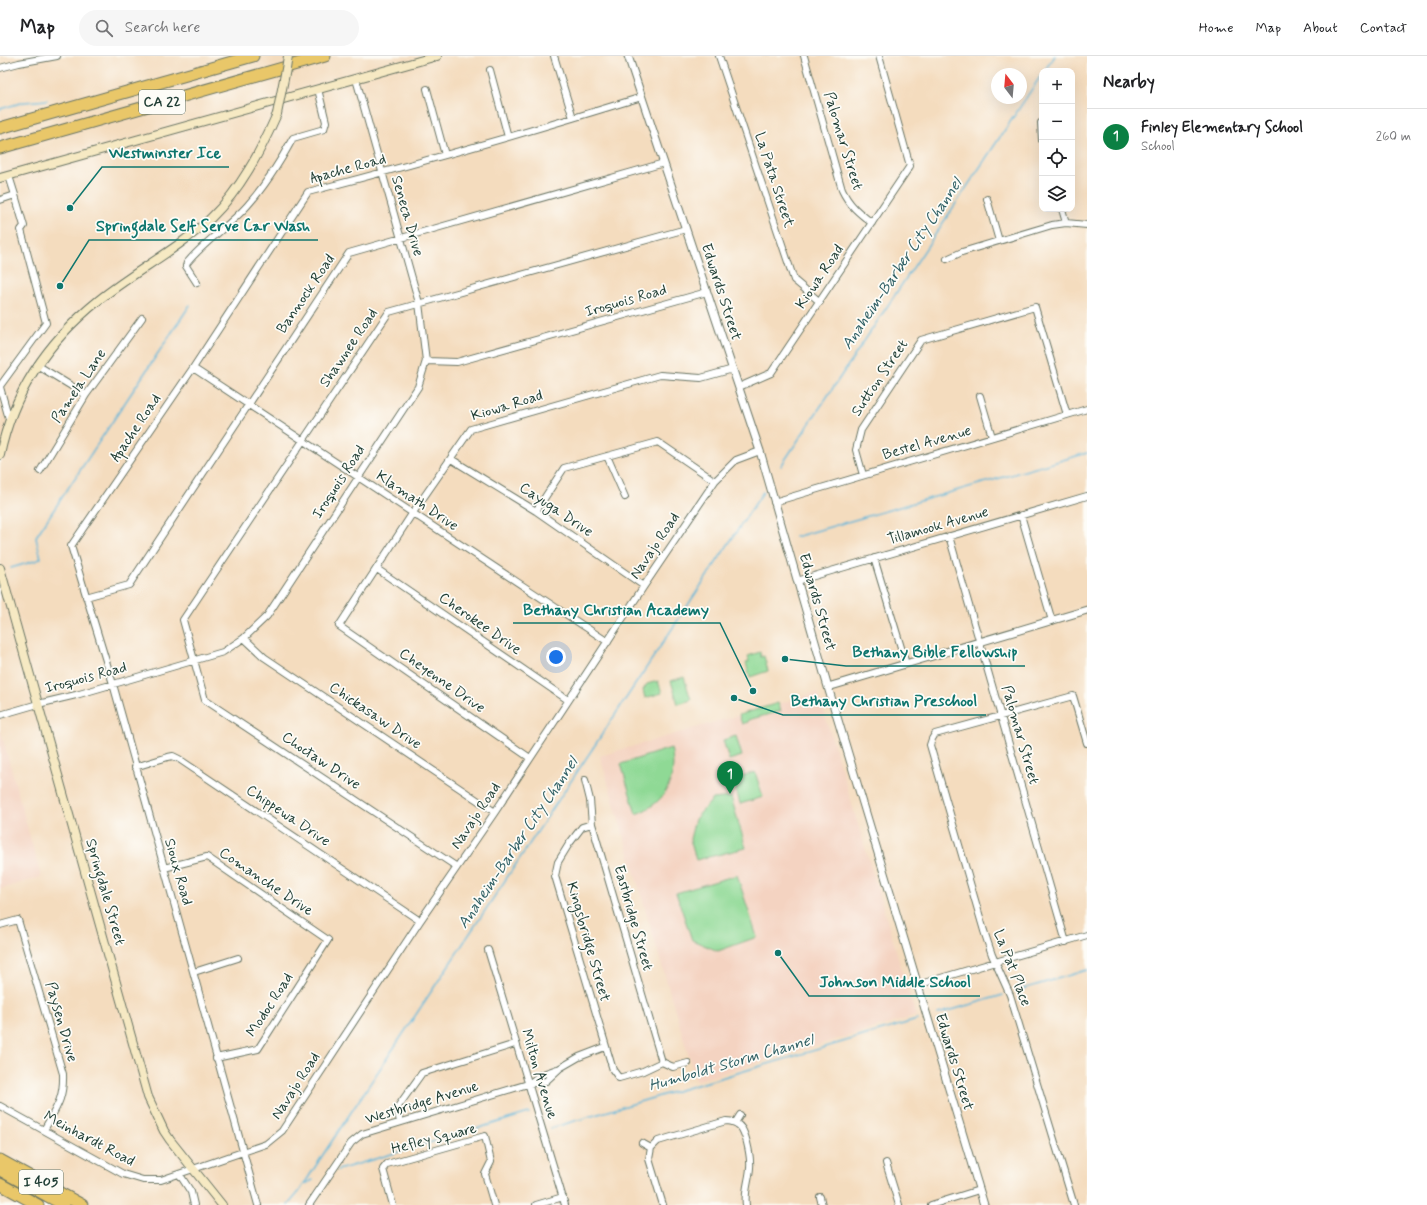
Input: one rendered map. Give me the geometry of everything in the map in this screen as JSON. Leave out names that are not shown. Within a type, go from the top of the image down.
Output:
[{"type":"highway","name":"CA 22","points":[[0,128],[253,56]]},
{"type":"highway","name":"CA 22","points":[[0,148],[325,56]]},
{"type":"highway","name":"I 405","points":[[0,1160],[82,1205]]},
{"type":"highway","points":[[0,1170],[64,1205]]},
{"type":"highway","points":[[0,1184],[38,1205]]},
{"type":"highway","name":"I 405","points":[[0,1192],[24,1205]]},
{"type":"main road","points":[[0,455],[9,419],[17,401],[37,365],[52,346],[68,328],[99,300],[185,240],[212,217],[244,178],[264,144],[277,114],[288,56]]},
{"type":"main road","points":[[0,178],[437,56]]},
{"type":"main road","name":"Springdale Street","points":[[0,568],[148,1097],[164,1132],[222,1205]]},
{"type":"street","points":[[0,68],[19,62],[57,56]]},
{"type":"street","points":[[554,56],[573,118]]},
{"type":"street","name":"Edwards Street","points":[[628,56],[760,451],[828,687],[984,1205]]},
{"type":"street","name":"La Pata Street","points":[[719,56],[794,280],[820,302]]},
{"type":"street","name":"Palomar Street","points":[[804,56],[842,190],[853,208],[872,223]]},
{"type":"street","name":"Kiowa Road","points":[[738,387],[771,373],[910,166],[879,56]]},
{"type":"street","points":[[490,70],[508,137]]},
{"type":"street","name":"Seneca Drive","points":[[356,79],[419,303],[426,361]]},
{"type":"street","points":[[197,283],[186,266],[187,263],[247,207],[264,186],[293,138],[324,129],[326,122],[318,89]]},
{"type":"street","points":[[427,89],[445,155]]},
{"type":"street","name":"Apache Road","points":[[71,546],[193,368],[308,192],[382,173],[642,97]]},
{"type":"street","name":"Bannock Road","points":[[86,597],[129,585],[349,253],[664,163]]},
{"type":"street","points":[[9,176],[24,226],[21,230],[46,323],[0,386],[9,419]]},
{"type":"street","points":[[0,200],[15,195]]},
{"type":"street","points":[[988,199],[999,241]]},
{"type":"street","points":[[1063,212],[1066,223]]},
{"type":"street","points":[[947,259],[962,252],[1052,225],[1066,223],[1087,225]]},
{"type":"street","name":"Shawnee Road","points":[[195,661],[183,620],[389,312],[686,229]]},
{"type":"street","name":"Iroquois Road","points":[[0,715],[195,661],[223,652],[244,638],[267,616],[418,387],[426,361],[458,362],[707,292]]},
{"type":"street","name":"Sutton Street","points":[[863,475],[856,450],[861,430],[921,340],[1035,307],[1067,415]]},
{"type":"street","name":"Pamela Lane","points":[[40,471],[86,396],[142,318]]},
{"type":"street","points":[[37,365],[86,396]]},
{"type":"street","name":"Klamath Drive","points":[[193,368],[608,642]]},
{"type":"street","name":"Kiowa Road","points":[[339,626],[412,514],[471,428],[660,375],[701,378],[733,369]]},
{"type":"street","points":[[980,396],[992,437]]},
{"type":"street","name":"Bestel Avenue","points":[[774,502],[1087,409]]},
{"type":"street","points":[[536,511],[564,468],[658,442],[715,480]]},
{"type":"street","name":"Navajo Road","points":[[193,1168],[266,1144],[282,1131],[420,921],[495,812],[715,480],[736,460],[760,451]]},
{"type":"street","points":[[607,456],[625,497]]},
{"type":"street","name":"Cayuga Drive","points":[[451,459],[536,511],[644,586]]},
{"type":"street","name":"Tillamook Avenue","points":[[797,581],[1087,496]]},
{"type":"street","points":[[1021,515],[1052,621]]},
{"type":"street","name":"Palomar Street","points":[[949,536],[1066,942]]},
{"type":"street","name":"Sioux Road","points":[[71,546],[113,684],[258,1205]]},
{"type":"street","points":[[874,558],[906,664]]},
{"type":"street","name":"Cherokee Drive","points":[[377,569],[568,700]]},
{"type":"street","points":[[828,687],[1087,610]]},
{"type":"street","name":"Cheyenne Drive","points":[[339,626],[530,758]]},
{"type":"street","name":"Chickasaw Drive","points":[[244,638],[264,658],[495,812]]},
{"type":"street","name":"Choctaw Drive","points":[[195,661],[205,700],[457,867]]},
{"type":"street","points":[[1001,716],[1073,696],[1087,742]]},
{"type":"street","name":"La Pat Place","points":[[1001,716],[935,734],[930,745],[984,931],[995,962],[1010,993],[1074,1205]]},
{"type":"street","name":"Chippewa Drive","points":[[135,767],[173,756],[179,759],[420,921]]},
{"type":"street","name":"Eastbridge Street","points":[[585,780],[590,800],[592,824],[662,1062]]},
{"type":"street","name":"Kingsbridge Street","points":[[592,824],[582,828],[569,844],[558,862],[556,876],[605,1047],[613,1070],[618,1078],[643,1071],[662,1062]]},
{"type":"street","name":"Comanche Drive","points":[[164,868],[207,857],[328,940]]},
{"type":"street","name":"Paysen Drive","points":[[0,925],[18,920],[63,1074],[63,1088],[60,1101],[44,1130]]},
{"type":"street","points":[[918,985],[1087,935]]},
{"type":"street","name":"Modoc Road","points":[[216,1058],[258,1049],[328,940]]},
{"type":"street","name":"Milton Avenue","points":[[488,950],[515,1044],[565,1205]]},
{"type":"street","points":[[194,972],[238,958]]},
{"type":"street","points":[[400,1122],[397,1108],[422,1073],[515,1044]]},
{"type":"street","name":"Westbridge Avenue","points":[[309,1205],[351,1143],[362,1134],[528,1084],[546,1081],[560,1068],[579,1057],[605,1047]]},
{"type":"street","points":[[662,1062],[673,1067],[688,1063]]},
{"type":"street","name":"Meinhardt Road","points":[[0,1106],[123,1174],[143,1180],[161,1180],[180,1175],[193,1168]]},
{"type":"street","points":[[735,1123],[740,1115]]},
{"type":"street","points":[[663,1205],[650,1159],[650,1148],[658,1141],[726,1121],[735,1123],[742,1130],[750,1159],[745,1197],[746,1205]]},
{"type":"street","name":"Hefley Square","points":[[393,1205],[384,1169],[387,1164],[485,1136],[491,1162],[486,1174],[494,1205]]},
{"type":"street","points":[[642,1143],[650,1148]]},
{"type":"street","points":[[886,1163],[899,1205]]},
{"type":"street","points":[[180,1175],[191,1192],[194,1205]]},
{"type":"street","points":[[931,1205],[980,1190]]},
{"type":"street","points":[[536,1205],[563,1197]]},
{"type":"street","points":[[820,1197],[822,1205]]},
{"type":"shaded area","points":[[818,692],[916,1016],[696,1081],[600,756]]},
{"type":"shaded area","points":[[0,728],[41,877],[0,889]]},
{"type":"green space","points":[[760,652],[761,657],[764,656],[768,671],[750,677],[746,663],[749,662],[748,656]]},
{"type":"green space","points":[[684,677],[691,700],[678,704],[671,681]]},
{"type":"green space","points":[[658,681],[662,693],[645,698],[643,690],[647,684]]},
{"type":"green space","points":[[778,703],[781,711],[748,720],[748,722],[742,724],[739,715]]},
{"type":"green space","points":[[736,736],[742,756],[729,760],[723,740]]},
{"type":"green space","points":[[671,748],[673,770],[671,780],[667,788],[655,803],[636,814],[621,764]]},
{"type":"green space","points":[[755,772],[763,797],[740,804],[733,779]]},
{"type":"green space","points":[[731,797],[746,848],[696,860],[690,839],[695,819],[713,799]]},
{"type":"green space","points":[[737,875],[757,937],[718,951],[692,940],[676,893]]},
{"type":"waterway","name":"Anaheim-Barber City Channel","points":[[1046,68],[1055,56]]},
{"type":"waterway","name":"Anaheim-Barber City Channel","points":[[781,466],[1039,79]]},
{"type":"waterway","points":[[0,109],[24,102],[47,100]]},
{"type":"waterway","points":[[11,568],[41,558],[36,538],[37,535],[190,305]]},
{"type":"waterway","points":[[795,537],[1087,453]]},
{"type":"waterway","name":"Anaheim-Barber City Channel","points":[[288,1205],[299,1192],[763,492]]},
{"type":"waterway","name":"Humboldt Storm Channel","points":[[1016,991],[1087,970]]},
{"type":"waterway","points":[[938,1014],[1003,995]]},
{"type":"waterway","name":"Humboldt Storm Channel","points":[[551,1128],[917,1020]]},
{"type":"waterway","name":"Humboldt Storm Channel","points":[[338,1170],[529,1113]]},
{"type":"waterway","name":"Anaheim-Barber City Channel","points":[[305,1184],[313,1180]]},
{"type":"place","name":"Westminster Ice","points":[[70,208]]},
{"type":"place","name":"Springdale Self Serve Car Wash","points":[[60,286]]},
{"type":"place","name":"Bethany Bible Fellowship","points":[[785,659]]},
{"type":"place","name":"Bethany Christian Academy","points":[[753,691]]},
{"type":"place","name":"Bethany Christian Preschool","points":[[734,698]]},
{"type":"place","name":"Finley Elementary School","points":[[730,794]]},
{"type":"place","name":"Johnson Middle School","points":[[778,953]]}]
